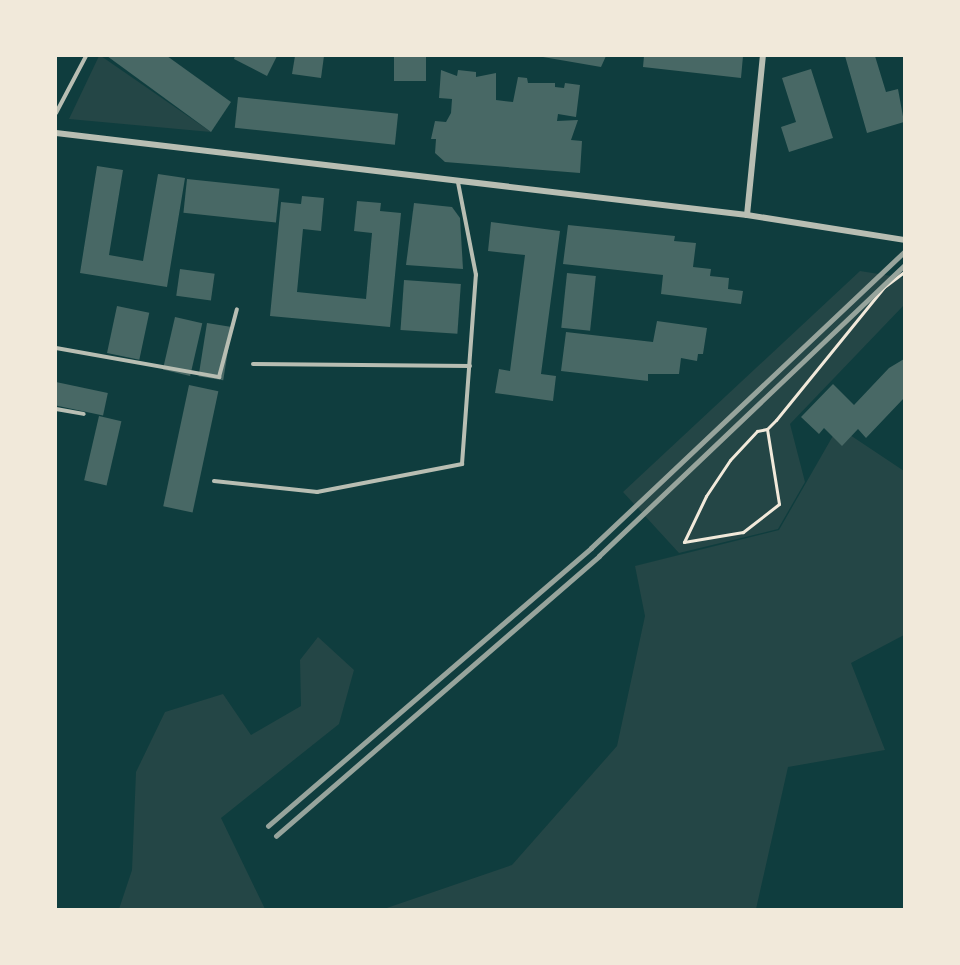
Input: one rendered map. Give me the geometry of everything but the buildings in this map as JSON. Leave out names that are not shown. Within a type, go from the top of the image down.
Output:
[{"type":"street","points":[[747,215],[763,56]]},
{"type":"street","points":[[56,133],[747,215],[904,240]]},
{"type":"lane","points":[[56,112],[86,56]]},
{"type":"lane","points":[[214,481],[317,492],[462,464],[476,275],[458,182]]},
{"type":"lane","points":[[56,348],[219,377],[237,309]]},
{"type":"lane","points":[[253,364],[470,366]]},
{"type":"lane","points":[[56,409],[84,414]]},
{"type":"path","points":[[767,429],[779,504],[743,532],[684,542],[706,496],[730,460],[757,431],[767,429],[810,382],[884,287],[904,272]]},
{"type":"shaded area","points":[[101,56],[211,132],[69,119]]},
{"type":"shaded area","points":[[860,271],[904,278],[904,305],[790,424],[805,482],[778,529],[679,553],[623,492]]},
{"type":"shaded area","points":[[838,427],[904,471],[904,635],[851,663],[885,750],[788,767],[756,909],[381,910],[512,865],[617,746],[645,616],[635,566],[779,530]]},
{"type":"shaded area","points":[[318,637],[354,670],[339,724],[221,818],[265,909],[119,909],[132,870],[136,772],[165,712],[223,694],[251,735],[301,706],[300,660]]},
{"type":"railway","points":[[268,826],[591,548],[904,252]]},
{"type":"railway","points":[[276,836],[599,556],[904,266]]}]
